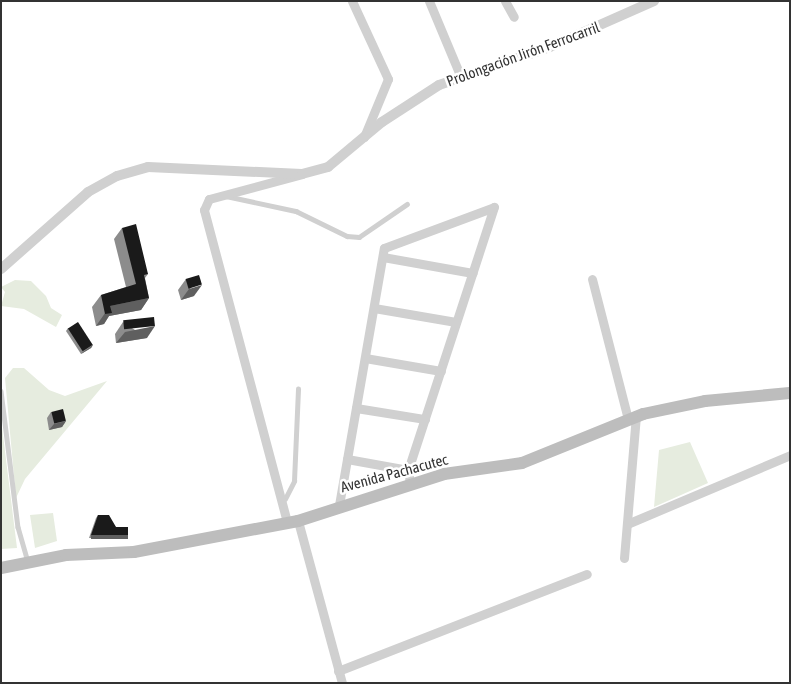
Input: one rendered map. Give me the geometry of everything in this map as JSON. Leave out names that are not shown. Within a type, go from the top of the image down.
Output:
[{"type":"main road","name":"Avenida Pachacutec","points":[[1,568],[66,555],[134,552],[292,521],[339,504],[410,484],[522,463],[632,418],[705,401],[790,393]]},
{"type":"street","points":[[352,1],[388,79],[360,144]]},
{"type":"street","points":[[429,1],[460,75]]},
{"type":"street","points":[[506,1],[514,17]]},
{"type":"street","name":"Prolongación Jirón Ferrocarril","points":[[1,269],[88,192],[118,176],[164,167],[302,174],[328,167],[360,144],[405,105],[460,75],[550,47],[654,1]]},
{"type":"street","points":[[302,174],[209,199],[204,210],[284,500],[342,683]]},
{"type":"street","points":[[339,504],[384,248],[494,207],[408,470],[410,484]]},
{"type":"street","points":[[383,257],[473,273]]},
{"type":"street","points":[[592,279],[632,418],[624,558]]},
{"type":"street","points":[[374,308],[456,322]]},
{"type":"street","points":[[365,358],[440,371]]},
{"type":"street","points":[[356,408],[425,419]]},
{"type":"street","points":[[627,524],[790,455]]},
{"type":"street","points":[[347,459],[408,470]]},
{"type":"street","points":[[338,670],[587,574]]},
{"type":"lane","points":[[220,195],[296,211],[347,236],[359,237],[407,204]]},
{"type":"lane","points":[[284,500],[294,481],[298,389]]},
{"type":"lane","points":[[1,391],[18,527],[28,564]]},
{"type":"shaded area","points":[[15,280],[31,281],[46,296],[51,308],[62,315],[56,327],[24,309],[1,306],[5,292],[1,287]]},
{"type":"shaded area","points":[[13,368],[24,368],[49,390],[65,396],[107,381],[25,479],[16,498],[5,378]]},
{"type":"shaded area","points":[[1,419],[17,548],[1,549]]},
{"type":"shaded area","points":[[690,442],[708,483],[654,507],[659,450]]},
{"type":"shaded area","points":[[53,513],[57,541],[35,548],[30,515]]},
{"type":"building","points":[[136,224],[148,274],[144,275],[149,298],[110,306],[112,313],[105,314],[101,295],[136,284],[122,228]]},
{"type":"building","points":[[199,275],[202,285],[189,289],[186,279]]},
{"type":"building","points":[[154,317],[155,326],[124,329],[123,320]]},
{"type":"building","points":[[78,322],[93,345],[83,351],[68,329]]},
{"type":"building","points":[[63,409],[66,421],[54,424],[51,412]]},
{"type":"building","points":[[98,515],[109,515],[116,527],[128,527],[128,535],[91,535]]}]
